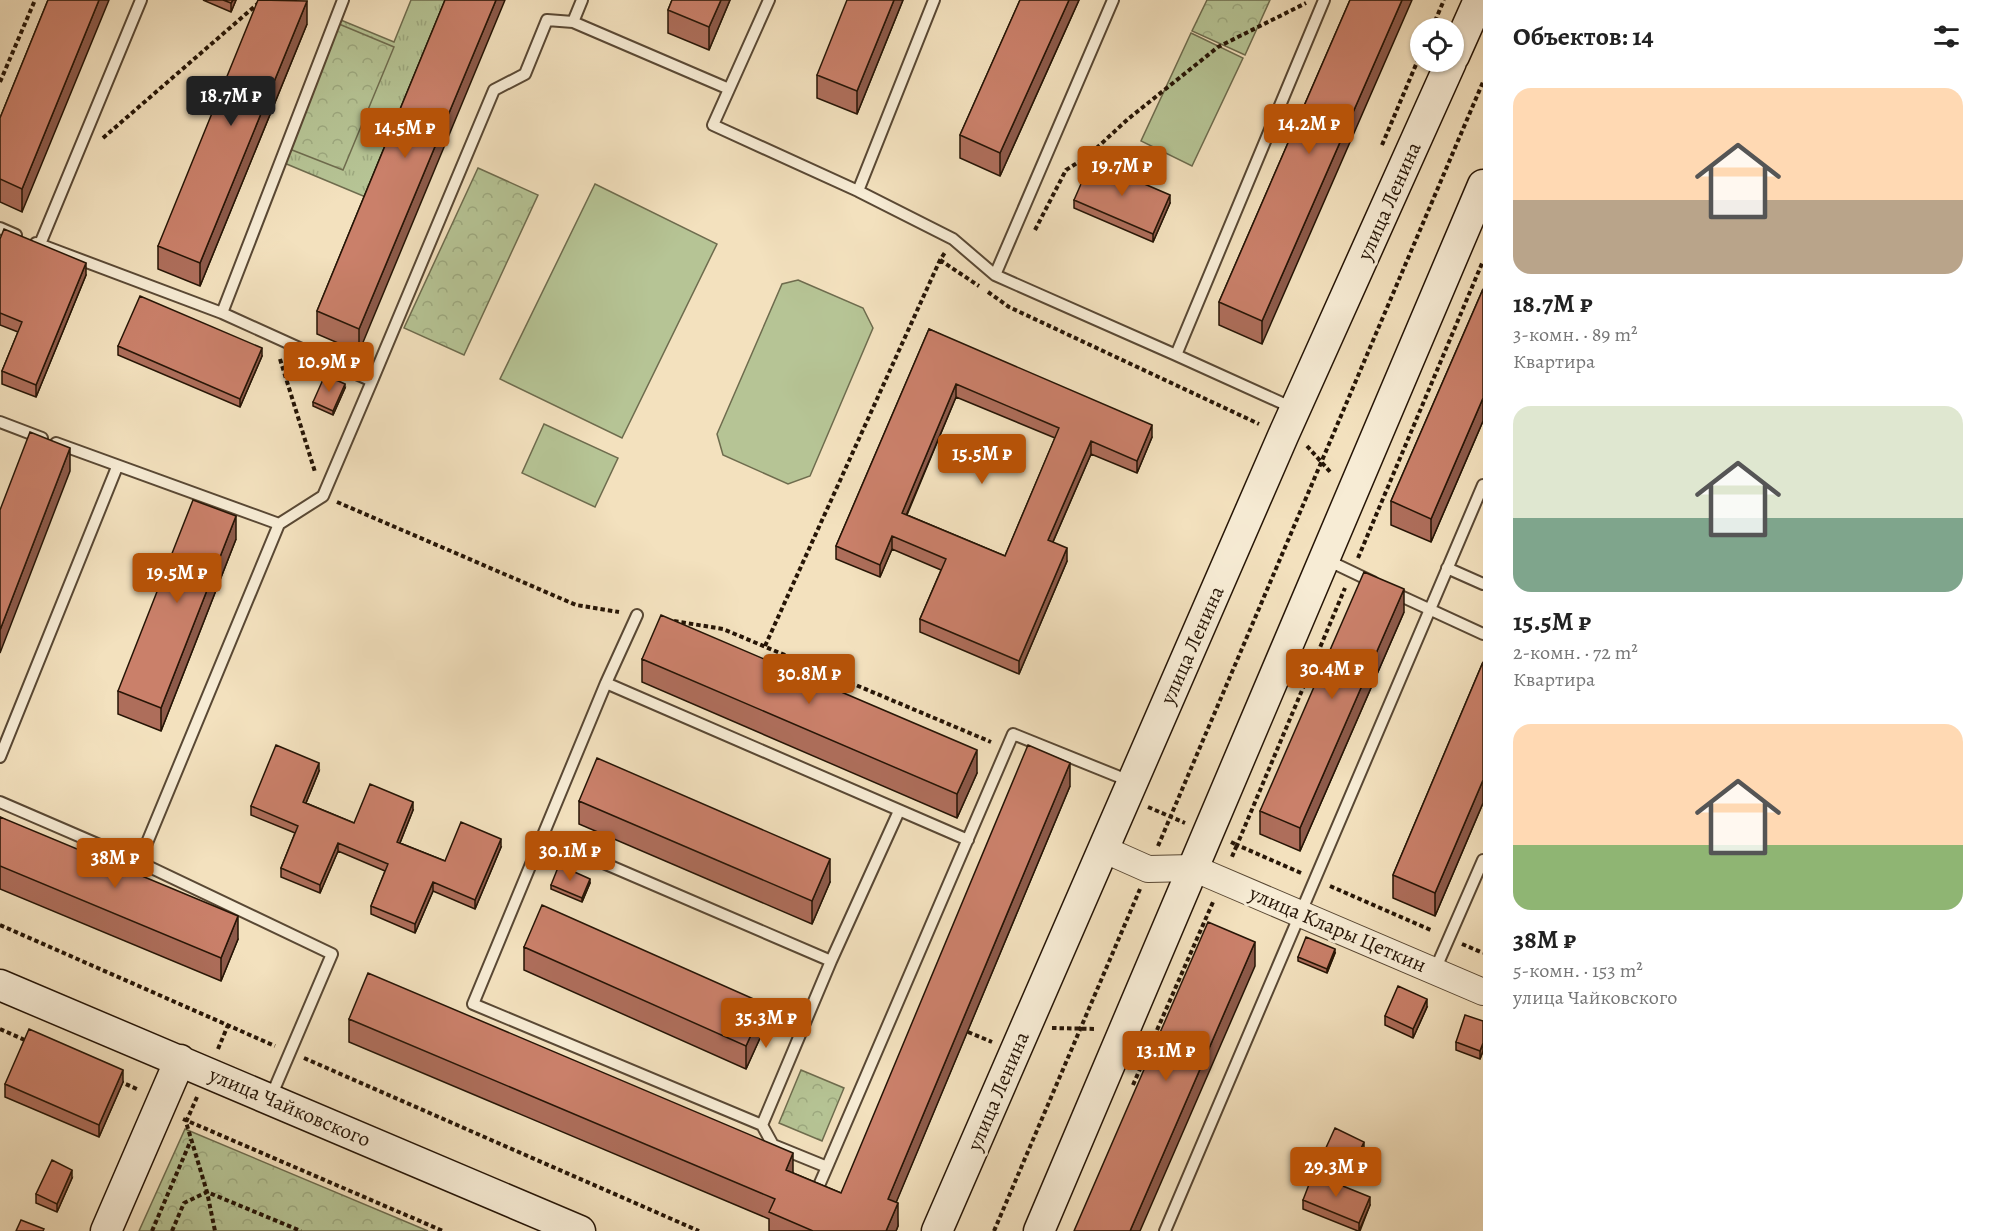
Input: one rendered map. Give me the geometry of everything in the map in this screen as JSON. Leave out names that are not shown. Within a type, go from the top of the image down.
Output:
[{"type":"main road","points":[[1464,34],[1479,0]]},
{"type":"main road","name":"улица Ленина","points":[[937,1231],[1289,423],[1447,72]]},
{"type":"main road","points":[[1039,1231],[1483,185]]},
{"type":"main road","name":"улица Чайковского","points":[[0,985],[580,1231]]},
{"type":"main road","points":[[106,1231],[180,1060]]},
{"type":"street","points":[[1103,849],[1148,869],[1193,868]]},
{"type":"street","name":"улица Клары Цеткин","points":[[1193,868],[1483,992]]},
{"type":"lane","points":[[40,244],[141,0]]},
{"type":"lane","points":[[222,313],[343,0]]},
{"type":"lane","points":[[573,22],[582,0]]},
{"type":"lane","points":[[769,0],[713,125],[858,190],[953,239],[995,275],[1176,356],[1289,423]]},
{"type":"lane","points":[[858,190],[934,0]]},
{"type":"lane","points":[[995,275],[1113,0]]},
{"type":"lane","points":[[1176,356],[1324,0]]},
{"type":"lane","points":[[139,862],[279,524],[323,496],[494,90],[525,75],[547,20],[573,22],[729,89]]},
{"type":"lane","points":[[0,228],[222,313],[372,381]]},
{"type":"lane","points":[[0,422],[117,467],[279,524]]},
{"type":"lane","points":[[0,757],[117,467]]},
{"type":"lane","points":[[1165,1231],[1483,485]]},
{"type":"lane","points":[[1324,559],[1483,634]]},
{"type":"lane","points":[[1447,568],[1483,584]]},
{"type":"lane","points":[[637,615],[606,683],[473,1004],[762,1125],[773,1145],[827,1167]]},
{"type":"lane","points":[[606,683],[969,840]]},
{"type":"lane","points":[[811,1204],[1013,734],[1133,782]]},
{"type":"lane","points":[[0,802],[139,862],[332,954],[270,1099]]},
{"type":"lane","points":[[762,1125],[831,961],[899,810]]},
{"type":"lane","points":[[543,837],[831,961]]},
{"type":"lane","points":[[1435,970],[1483,860]]},
{"type":"path","points":[[0,82],[35,0]]},
{"type":"path","points":[[73,164],[262,0]]},
{"type":"path","points":[[1436,18],[1444,0]]},
{"type":"path","points":[[1035,231],[1066,170],[1088,156],[1128,119],[1218,47],[1302,4],[1312,2]]},
{"type":"path","points":[[994,1231],[1483,82]]},
{"type":"path","points":[[765,646],[940,260],[953,239]]},
{"type":"path","points":[[940,260],[1009,307],[1289,423],[1373,523]]},
{"type":"path","points":[[1129,1093],[1237,845],[1483,261]]},
{"type":"path","points":[[274,337],[323,496],[576,605],[723,629],[1007,749]]},
{"type":"path","points":[[1237,845],[1483,953]]},
{"type":"path","points":[[0,925],[699,1231]]},
{"type":"path","points":[[1025,1028],[1157,1030]]},
{"type":"path","points":[[0,1029],[29,1042]]},
{"type":"path","points":[[968,1032],[995,1044]]},
{"type":"path","points":[[112,1078],[162,1101],[186,1122],[443,1231]]},
{"type":"path","points":[[186,1122],[207,1192],[215,1231]]},
{"type":"path","points":[[152,1231],[192,1140]]},
{"type":"path","points":[[172,1231],[184,1203],[207,1192],[301,1231]]},
{"type":"green space","points":[[411,0],[451,0],[368,198],[277,160],[336,18],[394,42]]},
{"type":"green space","points":[[1207,0],[1270,0],[1245,55],[1192,31]]},
{"type":"green space","points":[[339,24],[394,47],[343,170],[287,148]]},
{"type":"green space","points":[[1191,33],[1243,58],[1192,166],[1141,141]]},
{"type":"green space","points":[[478,168],[538,195],[464,355],[404,328]]},
{"type":"green space","points":[[595,184],[717,244],[622,438],[500,379]]},
{"type":"green space","points":[[798,280],[863,308],[873,328],[810,476],[788,484],[723,455],[717,434],[782,284]]},
{"type":"green space","points":[[544,424],[618,458],[595,507],[522,473]]},
{"type":"green space","points":[[801,1070],[844,1088],[822,1141],[779,1123]]},
{"type":"green space","points":[[185,1129],[428,1231],[139,1231]]},
{"type":"building","points":[[48,0],[99,0],[22,189],[0,179],[0,118]]},
{"type":"building","points":[[258,0],[307,1],[200,263],[158,246]]},
{"type":"building","points":[[445,0],[496,0],[359,329],[317,311]]},
{"type":"building","points":[[672,0],[721,0],[709,27],[668,10]]},
{"type":"building","points":[[847,0],[894,0],[857,91],[817,75]]},
{"type":"building","points":[[1020,0],[1069,0],[1000,153],[960,135]]},
{"type":"building","points":[[1350,0],[1402,0],[1262,321],[1219,302]]},
{"type":"building","points":[[1091,161],[1170,195],[1153,234],[1074,200]]},
{"type":"building","points":[[4,229],[86,263],[36,385],[2,371],[22,322],[0,313],[0,239]]},
{"type":"building","points":[[1483,289],[1483,398],[1431,519],[1391,501]]},
{"type":"building","points":[[140,296],[262,348],[240,399],[118,346]]},
{"type":"building","points":[[929,329],[1152,425],[1137,461],[1091,441],[1048,540],[1067,548],[1019,661],[920,619],[946,559],[892,536],[880,565],[836,546]],"holes":[[[956,384],[1059,428],[1005,556],[902,513]]]},
{"type":"building","points":[[325,375],[345,384],[333,411],[313,402]]},
{"type":"building","points":[[30,432],[70,448],[0,630],[0,510]]},
{"type":"building","points":[[193,500],[236,516],[161,708],[118,691]]},
{"type":"building","points":[[1364,572],[1404,589],[1300,828],[1260,811]]},
{"type":"building","points":[[661,615],[977,750],[957,794],[642,659]]},
{"type":"building","points":[[1483,662],[1483,780],[1435,893],[1393,875]]},
{"type":"building","points":[[276,745],[319,763],[303,802],[354,823],[370,784],[413,802],[397,842],[445,861],[461,822],[501,839],[475,900],[433,882],[415,924],[371,906],[388,864],[338,843],[320,885],[281,868],[298,826],[251,806]]},
{"type":"building","points":[[1028,745],[1070,763],[888,1199],[898,1203],[886,1231],[813,1231],[769,1212],[775,1199],[349,1019],[368,973],[793,1153],[786,1170],[841,1193]]},
{"type":"building","points":[[597,758],[830,859],[812,901],[579,801]]},
{"type":"building","points":[[0,817],[238,916],[221,958],[0,866]]},
{"type":"building","points":[[559,865],[590,879],[582,898],[551,885]]},
{"type":"building","points":[[542,905],[765,1004],[746,1046],[524,947]]},
{"type":"building","points":[[1208,922],[1255,942],[1130,1231],[1074,1231]]},
{"type":"building","points":[[1306,937],[1335,949],[1327,969],[1298,957]]},
{"type":"building","points":[[1398,986],[1427,999],[1413,1029],[1385,1016]]},
{"type":"building","points":[[1465,1015],[1483,1021],[1483,1043],[1480,1051],[1456,1042]]},
{"type":"building","points":[[29,1029],[123,1070],[99,1125],[5,1084]]},
{"type":"building","points":[[1335,1128],[1364,1142],[1353,1165],[1324,1152]]},
{"type":"building","points":[[52,1160],[72,1170],[57,1204],[36,1194]]},
{"type":"building","points":[[1313,1174],[1370,1197],[1359,1223],[1303,1200]]},
{"type":"building","points":[[21,1220],[44,1229],[43,1231],[16,1231]]}]
